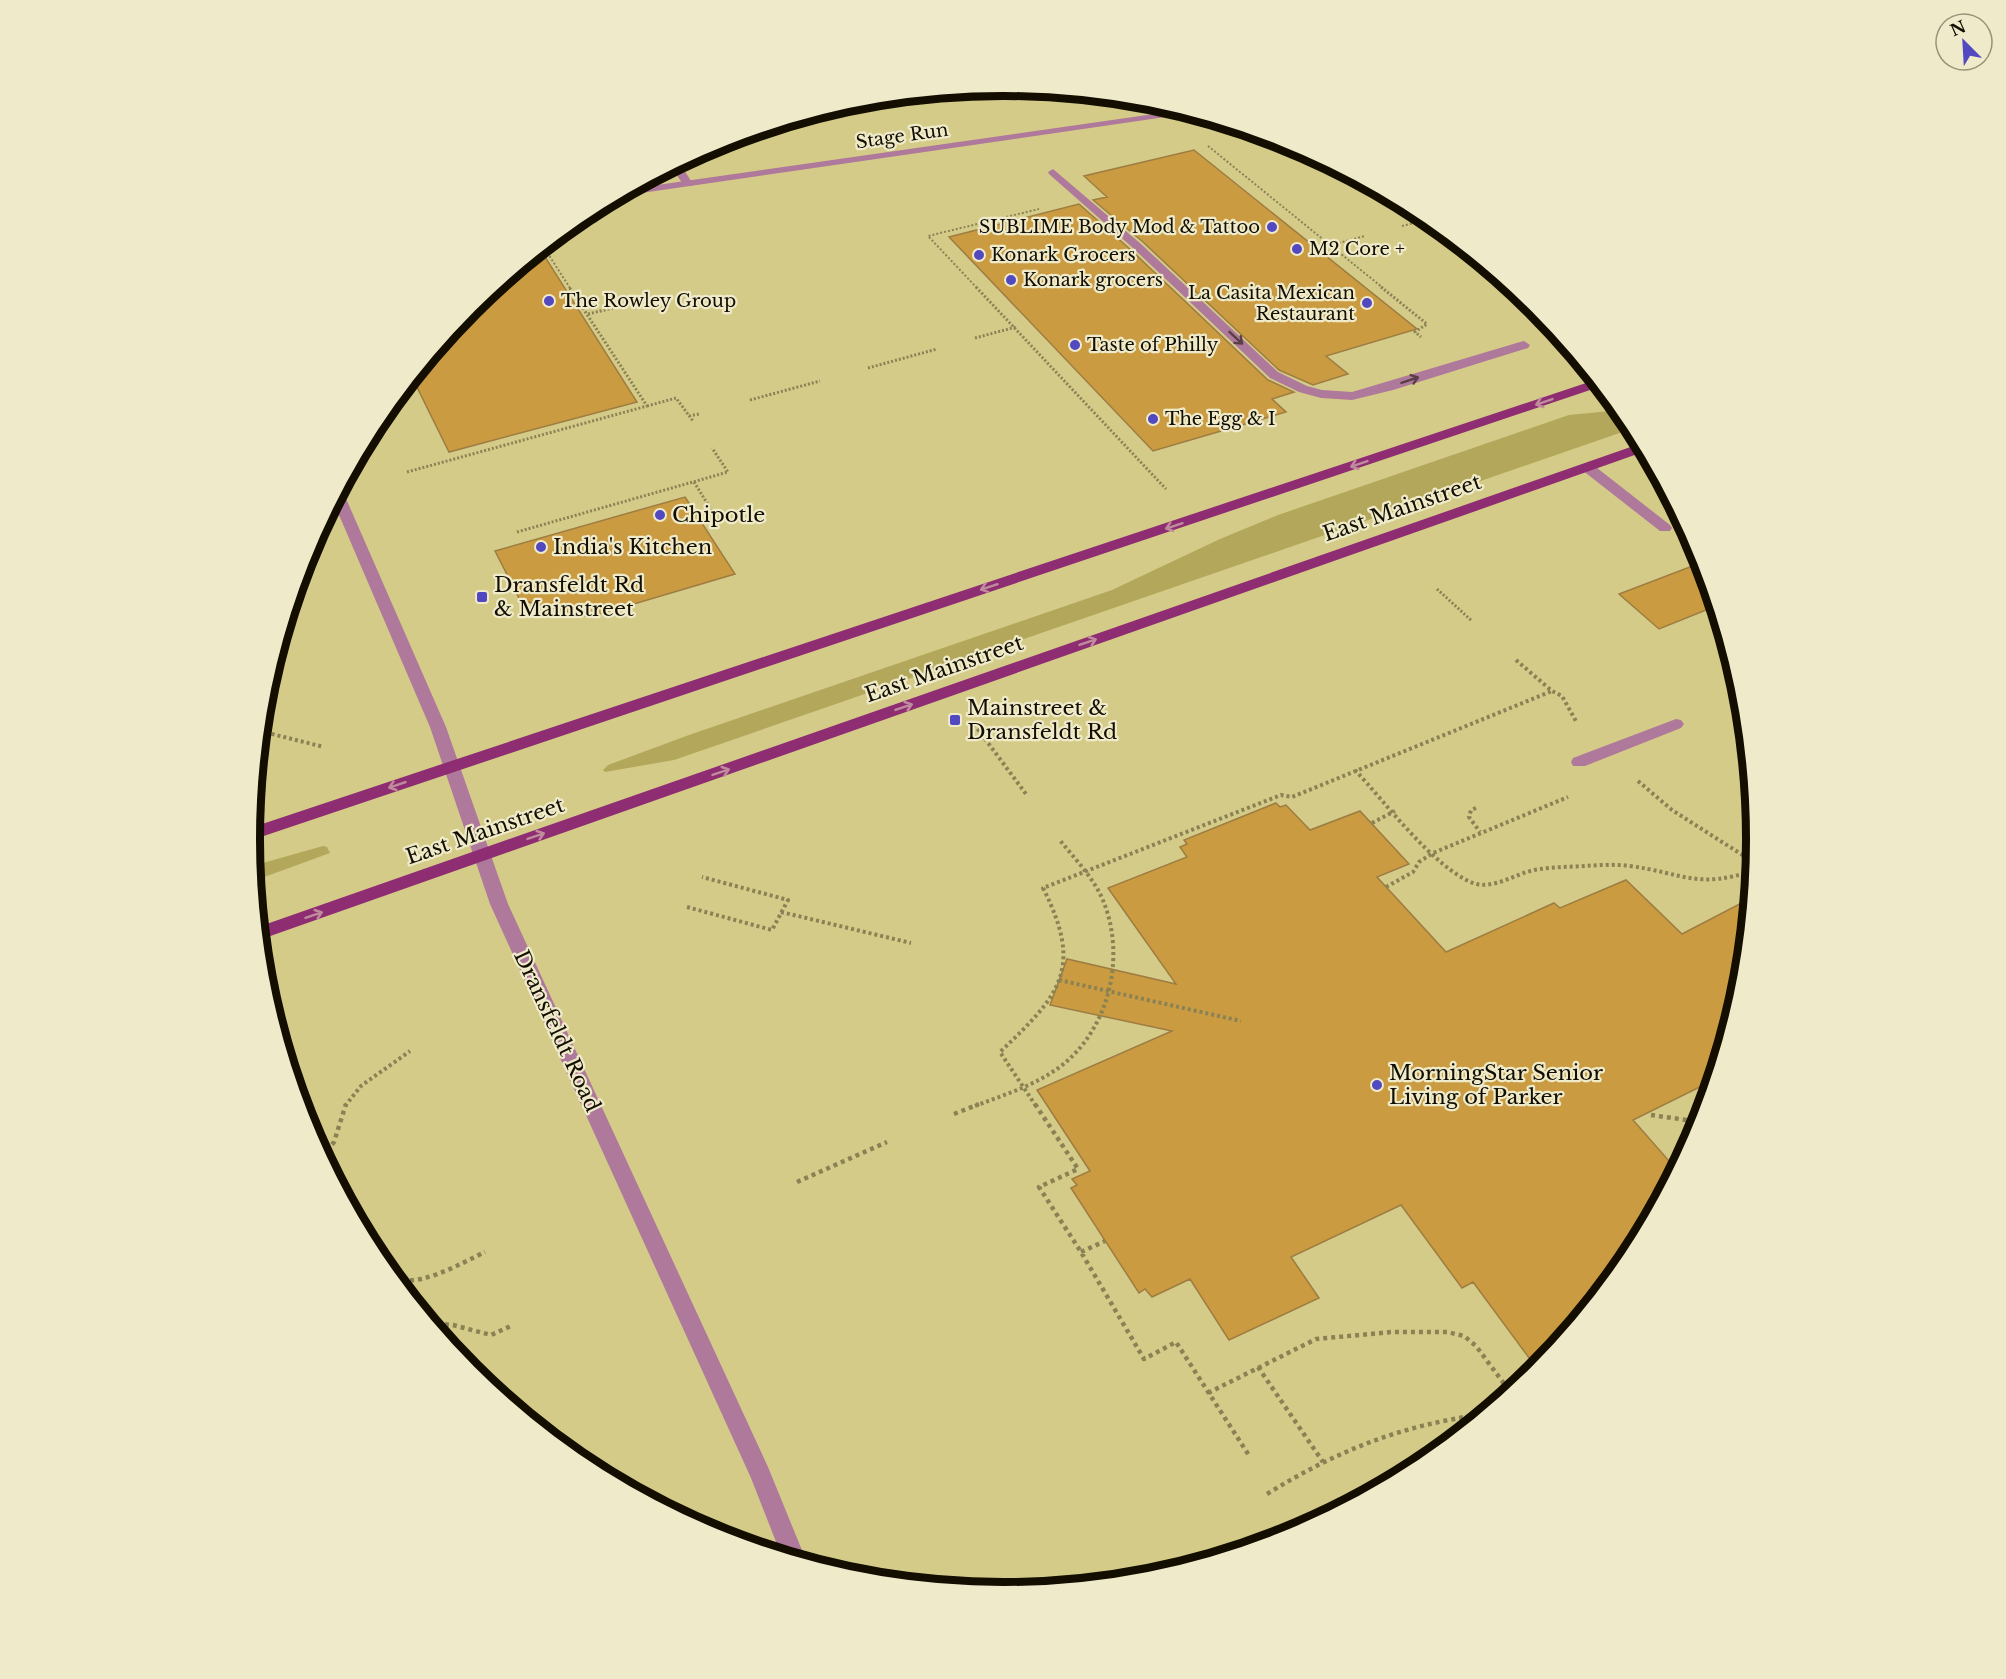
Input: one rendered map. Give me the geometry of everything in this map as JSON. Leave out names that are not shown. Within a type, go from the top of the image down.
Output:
[{"type":"main road","points":[[260,831],[1592,385]]},
{"type":"main road","name":"East Mainstreet","points":[[265,931],[1636,450]]},
{"type":"street","name":"Stage Run","points":[[642,190],[1169,115]]},
{"type":"street","points":[[679,171],[688,184]]},
{"type":"street","points":[[1053,172],[1274,375],[1303,389],[1321,394],[1352,396],[1389,387],[1524,345]]},
{"type":"street","points":[[1587,467],[1665,528]]},
{"type":"street","name":"Dransfeldt Road","points":[[341,502],[438,727],[499,904],[760,1474],[792,1552]]},
{"type":"street","points":[[1579,762],[1676,724]]},
{"type":"path","points":[[1208,146],[1427,324],[1415,332],[1424,340]]},
{"type":"path","points":[[1083,198],[928,236],[1173,496]]},
{"type":"path","points":[[586,224],[597,221]]},
{"type":"path","points":[[1402,226],[1417,222]]},
{"type":"path","points":[[1330,245],[1365,236]]},
{"type":"path","points":[[547,252],[647,406]]},
{"type":"path","points":[[588,314],[621,306]]},
{"type":"path","points":[[975,338],[1016,327]]},
{"type":"path","points":[[868,368],[937,349]]},
{"type":"path","points":[[750,400],[820,381]]},
{"type":"path","points":[[407,472],[676,398],[693,421]]},
{"type":"path","points":[[689,416],[699,414]]},
{"type":"path","points":[[517,531],[728,472],[712,448]]},
{"type":"path","points":[[694,482],[720,524]]},
{"type":"path","points":[[1437,589],[1472,621]]},
{"type":"path","points":[[1516,660],[1552,691],[1562,696],[1575,721],[1584,730]]},
{"type":"path","points":[[1250,1457],[1176,1342],[1144,1359],[1082,1252],[1040,1187],[1078,1169],[1000,1052],[1047,1006],[1064,965],[1066,950],[1061,924],[1043,888],[1281,795],[1292,797],[1552,691]]},
{"type":"path","points":[[968,715],[1026,795]]},
{"type":"path","points":[[268,733],[324,747]]},
{"type":"path","points":[[1355,770],[1433,853],[1470,882],[1481,886],[1525,873],[1585,865],[1630,866],[1699,882],[1735,878],[1745,874]]},
{"type":"path","points":[[1636,780],[1672,810],[1746,857]]},
{"type":"path","points":[[1386,887],[1413,872],[1419,862],[1433,853],[1575,794]]},
{"type":"path","points":[[1476,808],[1471,810],[1468,816],[1470,822],[1480,832]]},
{"type":"path","points":[[1372,823],[1395,811]]},
{"type":"path","points":[[954,1114],[1054,1071],[1086,1041],[1110,991],[1113,972],[1113,940],[1102,900],[1059,839]]},
{"type":"path","points":[[687,907],[772,930],[788,900],[702,877]]},
{"type":"path","points":[[781,912],[911,944]]},
{"type":"path","points":[[1059,980],[1241,1021]]},
{"type":"path","points":[[328,1151],[338,1139],[341,1114],[347,1100],[410,1051]]},
{"type":"path","points":[[1651,1115],[1692,1120]]},
{"type":"path","points":[[797,1182],[887,1142]]},
{"type":"path","points":[[1082,1252],[1105,1241]]},
{"type":"path","points":[[405,1281],[424,1279],[484,1252]]},
{"type":"path","points":[[439,1324],[453,1325],[491,1335],[513,1325]]},
{"type":"path","points":[[1208,1392],[1316,1339],[1392,1332],[1447,1332],[1464,1336],[1476,1346],[1506,1387]]},
{"type":"path","points":[[1258,1367],[1323,1462]]},
{"type":"path","points":[[1267,1494],[1300,1472],[1389,1432],[1451,1417],[1473,1415]]},
{"type":"shaded area","points":[[1610,411],[1624,431],[674,760],[605,772],[603,770],[608,765],[689,735],[1112,590],[1220,539],[1278,515],[1569,415]]},
{"type":"shaded area","points":[[323,846],[327,847],[330,853],[261,878],[260,864]]},
{"type":"building","points":[[1194,150],[1417,329],[1326,356],[1348,374],[1313,385],[1279,370],[1143,242],[1093,200],[1107,197],[1084,176]]},
{"type":"building","points":[[1079,204],[1268,380],[1294,392],[1272,399],[1286,412],[1153,451],[949,237]]},
{"type":"building","points":[[544,255],[637,402],[449,452],[415,384],[477,314]]},
{"type":"building","points":[[685,497],[735,574],[590,617],[520,600],[495,551]]},
{"type":"building","points":[[1694,565],[1709,609],[1659,629],[1619,594]]},
{"type":"building","name":"MorningStar Senior Living of Parker","points":[[1276,803],[1280,807],[1286,805],[1310,830],[1360,811],[1409,864],[1377,877],[1446,952],[1554,903],[1560,908],[1626,880],[1682,934],[1744,902],[1732,985],[1721,1032],[1705,1085],[1633,1120],[1672,1164],[1670,1168],[1621,1253],[1562,1330],[1532,1362],[1473,1282],[1462,1288],[1401,1205],[1291,1257],[1319,1298],[1229,1340],[1190,1279],[1152,1297],[1145,1289],[1139,1293],[1071,1188],[1077,1185],[1072,1179],[1090,1171],[1037,1090],[1172,1031],[1050,1005],[1067,959],[1176,984],[1108,888],[1187,857],[1180,847],[1187,844],[1184,840]]},
{"type":"place","name":"SUBLIME Body Mod & Tattoo","points":[[1272,227]]},
{"type":"place","name":"M2 Core +","points":[[1297,249]]},
{"type":"place","name":"Konark Grocers","points":[[979,255]]},
{"type":"place","name":"Konark grocers","points":[[1011,280]]},
{"type":"place","name":"The Rowley Group","points":[[549,301]]},
{"type":"place","name":"La Casita Mexican Restaurant","points":[[1367,303]]},
{"type":"place","name":"Taste of Philly","points":[[1075,345]]},
{"type":"place","name":"The Egg & I","points":[[1153,419]]},
{"type":"place","name":"Chipotle","points":[[660,515]]},
{"type":"place","name":"India's Kitchen","points":[[541,547]]},
{"type":"place","name":"Dransfeldt Rd & Mainstreet","points":[[482,597]]},
{"type":"place","name":"Mainstreet & Dransfeldt Rd","points":[[955,720]]},
{"type":"place","name":"MorningStar Senior Living of Parker","points":[[1377,1085]]}]
